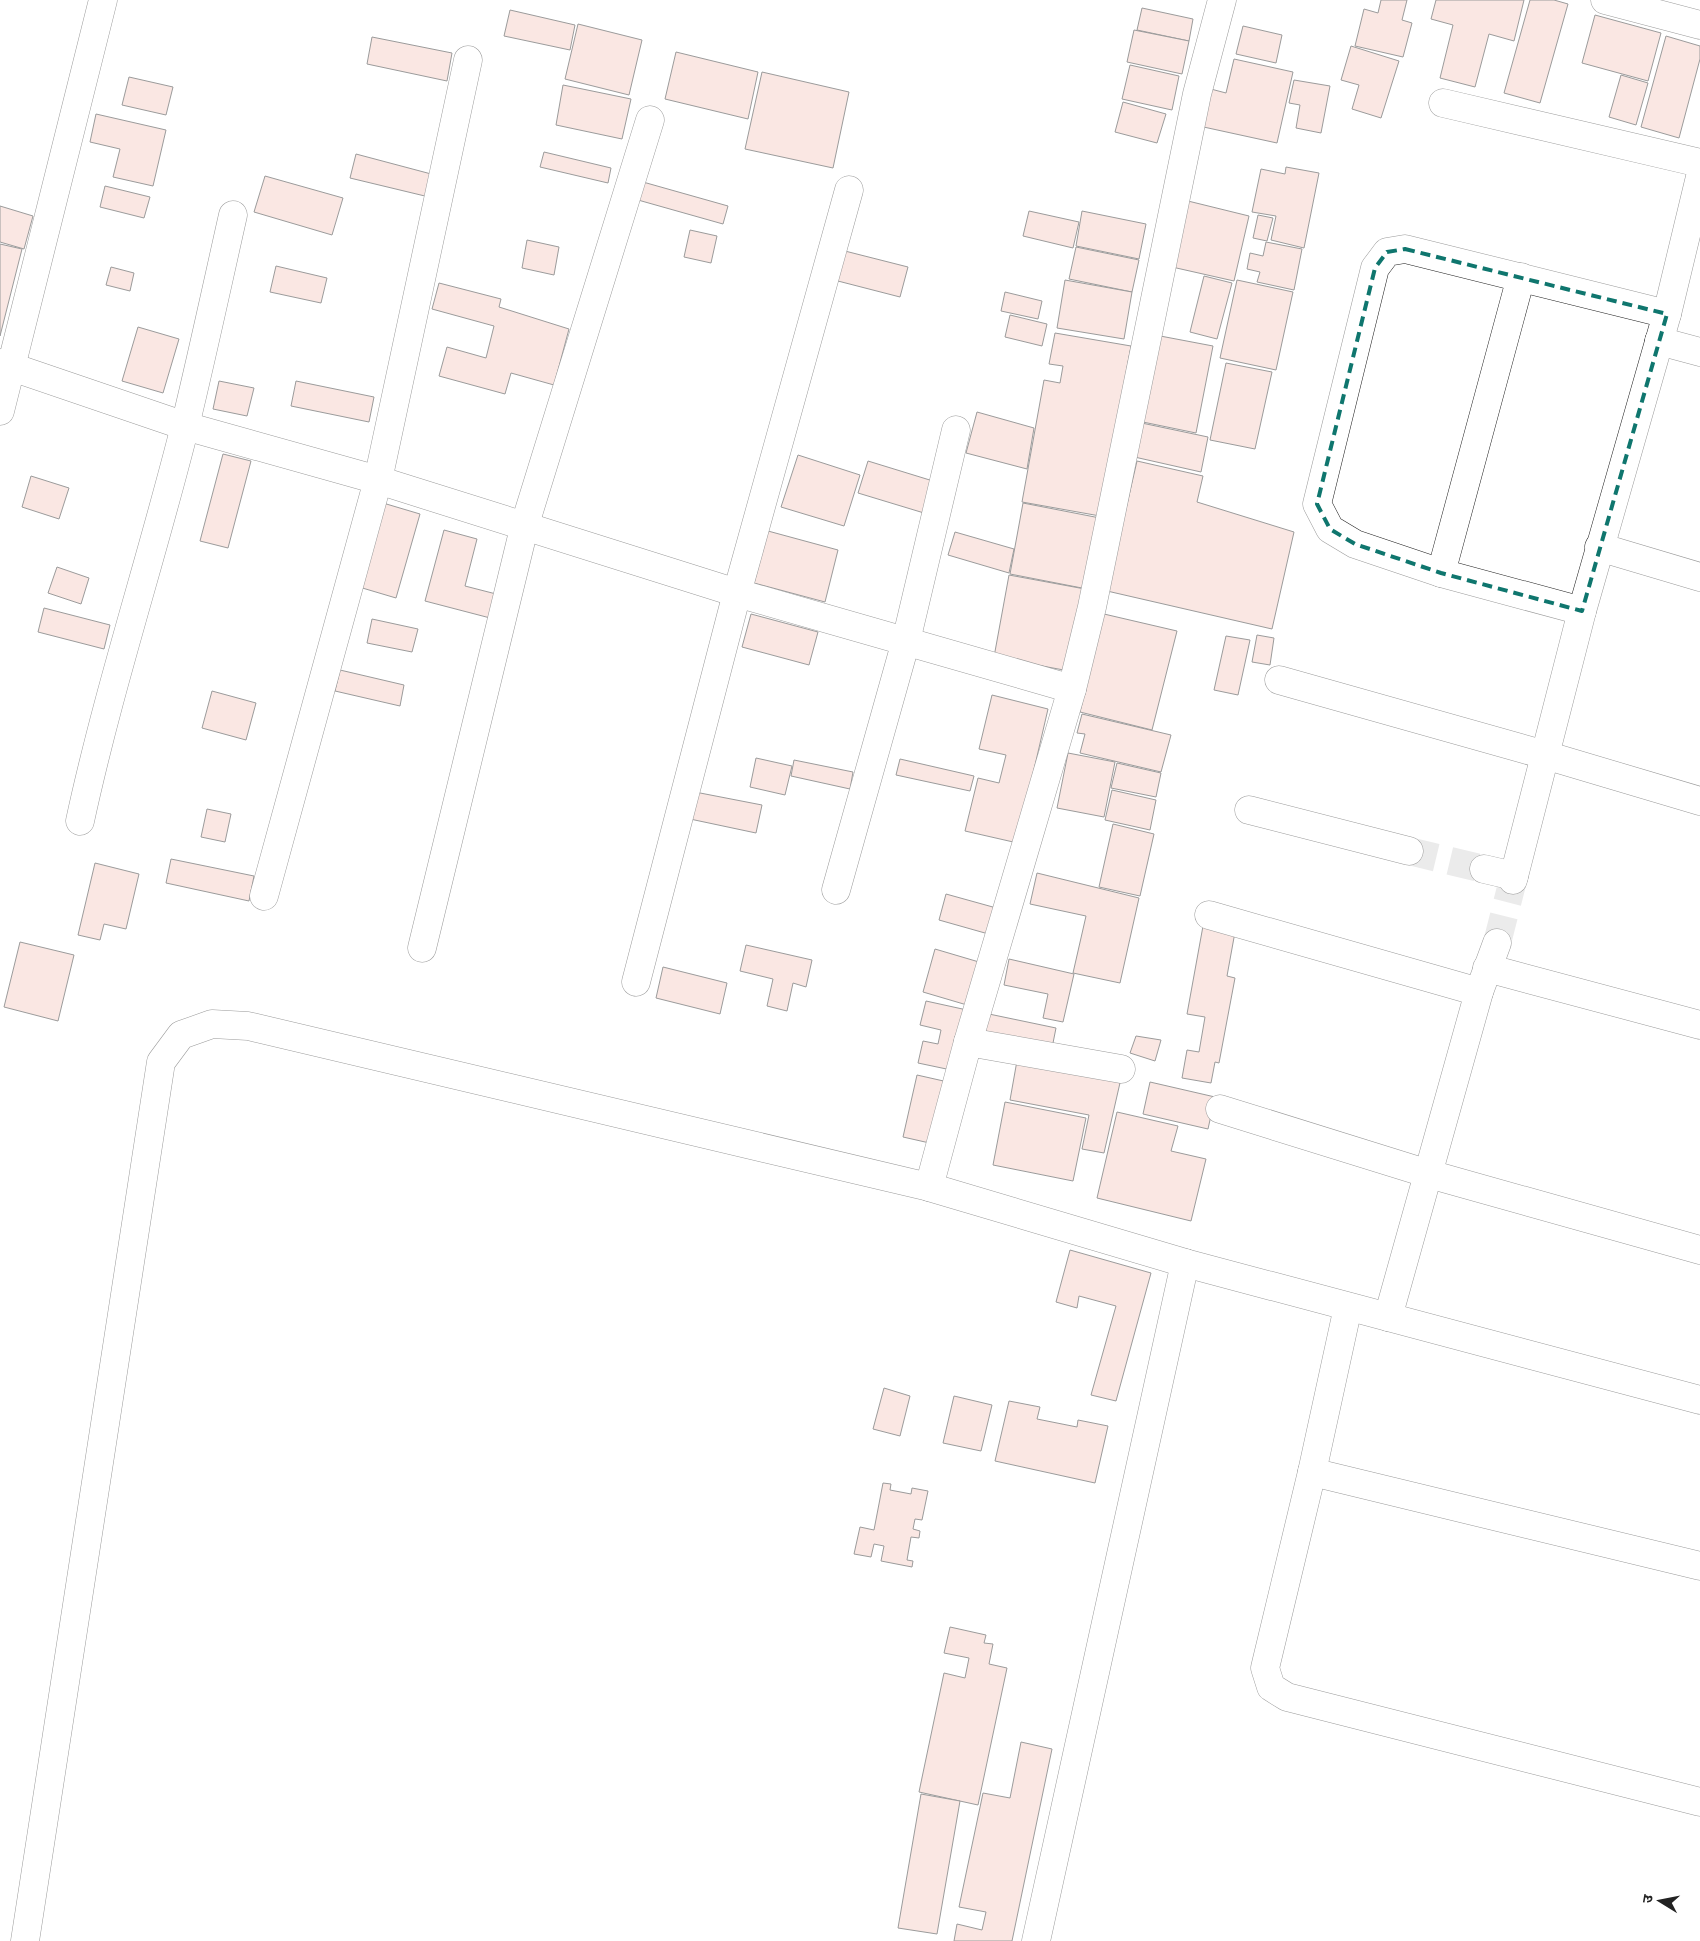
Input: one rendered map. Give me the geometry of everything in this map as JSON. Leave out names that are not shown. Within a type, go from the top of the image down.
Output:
[{"type":"street","points":[[0,411],[6,365],[103,0]]},
{"type":"street","points":[[930,1187],[968,1042],[1072,689],[1092,607],[1197,94],[1222,0]]},
{"type":"street","points":[[1605,0],[1700,25]]},
{"type":"street","points":[[264,896],[378,480],[468,60]]},
{"type":"street","points":[[1443,103],[1700,163]]},
{"type":"street","points":[[422,948],[525,524],[650,120]]},
{"type":"street","points":[[1484,870],[1513,878],[1599,547],[1667,314],[1700,177]]},
{"type":"street","points":[[636,982],[738,593],[849,190]]},
{"type":"street","points":[[80,821],[91,768],[185,426],[233,216]]},
{"type":"street","points":[[1582,611],[1441,573],[1355,544],[1330,529],[1317,504],[1376,268],[1386,252],[1405,249],[1667,314]]},
{"type":"street","points":[[1441,573],[1521,277]]},
{"type":"street","points":[[1659,341],[1700,352]]},
{"type":"street","points":[[6,365],[185,426],[378,480],[525,524],[738,593],[1072,689]]},
{"type":"street","points":[[836,890],[906,642],[956,430]]},
{"type":"street","points":[[1599,547],[1700,577]]},
{"type":"street","points":[[1279,680],[1546,755],[1700,801]]},
{"type":"street","points":[[1249,810],[1409,851]]},
{"type":"street","points":[[1209,915],[1483,980],[1700,1025]]},
{"type":"street","points":[[1388,1317],[1483,980],[1497,943]]},
{"type":"street","points":[[25,1941],[161,1062],[181,1034],[212,1024],[248,1026],[930,1187],[1185,1262],[1700,1400]]},
{"type":"street","points":[[968,1042],[1121,1070]]},
{"type":"street","points":[[1220,1109],[1429,1174],[1700,1250]]},
{"type":"street","points":[[1036,1941],[1185,1262]]},
{"type":"street","points":[[1348,1307],[1312,1472],[1264,1668],[1271,1687],[1287,1697],[1700,1802]]},
{"type":"street","points":[[1312,1472],[1700,1566]]},
{"type":"highlighted area","points":[[1405,249],[1667,314],[1582,611],[1441,573],[1355,544],[1330,529],[1317,504],[1375,268],[1387,252]]},
{"type":"building","points":[[1381,0],[1407,0],[1402,20],[1412,23],[1403,57],[1355,46],[1364,9],[1378,13]]},
{"type":"building","points":[[1436,0],[1524,0],[1514,41],[1489,34],[1475,87],[1440,78],[1453,25],[1431,19]]},
{"type":"building","points":[[1530,0],[1554,0],[1568,4],[1540,103],[1504,93]]},
{"type":"building","points":[[1142,8],[1193,19],[1189,41],[1137,30]]},
{"type":"building","points":[[510,10],[575,25],[570,50],[504,36]]},
{"type":"building","points":[[1595,15],[1661,33],[1648,81],[1582,63]]},
{"type":"building","points":[[578,24],[642,40],[629,95],[565,79]]},
{"type":"building","points":[[1243,26],[1282,35],[1276,63],[1236,54]]},
{"type":"building","points":[[1134,30],[1189,41],[1182,74],[1127,62]]},
{"type":"building","points":[[1666,36],[1700,46],[1700,59],[1679,138],[1641,127]]},
{"type":"building","points":[[372,37],[452,53],[447,81],[367,64]]},
{"type":"building","points":[[1351,46],[1399,61],[1381,118],[1352,109],[1359,85],[1341,80]]},
{"type":"building","points":[[676,52],[758,72],[748,119],[665,99]]},
{"type":"building","points":[[1234,59],[1293,72],[1277,143],[1199,126],[1207,88],[1226,93]]},
{"type":"building","points":[[1130,65],[1179,76],[1172,110],[1122,99]]},
{"type":"building","points":[[762,72],[849,92],[833,168],[745,149]]},
{"type":"building","points":[[1621,75],[1648,83],[1636,125],[1609,117]]},
{"type":"building","points":[[129,77],[173,87],[166,115],[122,105]]},
{"type":"building","points":[[1294,80],[1330,86],[1321,133],[1296,128],[1300,105],[1289,103]]},
{"type":"building","points":[[563,85],[631,99],[622,139],[556,125]]},
{"type":"building","points":[[1123,102],[1166,114],[1157,143],[1115,132]]},
{"type":"building","points":[[96,114],[166,130],[153,186],[113,177],[120,149],[90,142]]},
{"type":"building","points":[[544,152],[611,168],[608,183],[540,167]]},
{"type":"building","points":[[356,154],[435,175],[429,197],[350,178]]},
{"type":"building","points":[[1286,167],[1319,173],[1304,248],[1271,240],[1276,216],[1252,212],[1261,169],[1285,174]]},
{"type":"building","points":[[265,176],[343,198],[332,235],[254,212]]},
{"type":"building","points":[[643,182],[728,206],[723,224],[638,200]]},
{"type":"building","points":[[105,186],[150,197],[144,218],[100,207]]},
{"type":"building","points":[[1188,201],[1249,216],[1234,281],[1172,267]]},
{"type":"building","points":[[0,206],[33,216],[24,249],[0,242]]},
{"type":"building","points":[[1029,211],[1079,222],[1073,248],[1023,236]]},
{"type":"building","points":[[1082,211],[1146,224],[1139,259],[1076,246]]},
{"type":"building","points":[[1258,215],[1273,218],[1267,241],[1253,238]]},
{"type":"building","points":[[690,230],[717,236],[711,263],[684,257]]},
{"type":"building","points":[[527,240],[559,247],[554,275],[522,268]]},
{"type":"building","points":[[1266,242],[1302,249],[1294,290],[1257,282],[1260,272],[1247,269],[1250,253],[1263,256]]},
{"type":"building","points":[[0,244],[22,249],[0,336]]},
{"type":"building","points":[[1076,247],[1139,260],[1132,292],[1069,279]]},
{"type":"building","points":[[841,250],[908,267],[900,297],[834,280]]},
{"type":"building","points":[[276,266],[327,278],[321,303],[270,292]]},
{"type":"building","points":[[111,267],[134,273],[130,291],[106,285]]},
{"type":"building","points":[[1204,276],[1232,283],[1217,339],[1190,332]]},
{"type":"building","points":[[1065,280],[1132,292],[1124,339],[1057,328]]},
{"type":"building","points":[[1237,280],[1293,292],[1276,370],[1220,358]]},
{"type":"building","points":[[439,283],[501,299],[499,307],[569,329],[554,385],[511,373],[505,394],[439,376],[447,347],[486,358],[494,326],[432,309]]},
{"type":"building","points":[[1005,292],[1042,301],[1038,319],[1001,311]]},
{"type":"building","points":[[1010,315],[1047,324],[1042,346],[1005,337]]},
{"type":"building","points":[[138,327],[179,339],[163,393],[122,381]]},
{"type":"building","points":[[1055,333],[1131,346],[1100,516],[1022,502],[1044,380],[1060,383],[1063,366],[1049,364]]},
{"type":"building","points":[[1155,335],[1213,346],[1196,433],[1138,421]]},
{"type":"building","points":[[1226,363],[1272,372],[1255,449],[1210,440]]},
{"type":"building","points":[[219,381],[254,388],[247,416],[213,409]]},
{"type":"building","points":[[296,381],[374,397],[369,422],[291,406]]},
{"type":"building","points":[[977,412],[1034,428],[1027,469],[966,453]]},
{"type":"building","points":[[1137,422],[1208,437],[1201,472],[1130,456]]},
{"type":"building","points":[[223,454],[251,461],[228,548],[200,541]]},
{"type":"building","points":[[798,455],[860,475],[844,526],[781,507]]},
{"type":"building","points":[[868,461],[933,481],[924,513],[858,493]]},
{"type":"building","points":[[1137,461],[1203,476],[1197,502],[1294,532],[1272,629],[1107,591]]},
{"type":"building","points":[[31,476],[69,488],[59,519],[22,507]]},
{"type":"building","points":[[383,503],[420,514],[396,598],[359,587]]},
{"type":"building","points":[[1023,503],[1100,518],[1087,589],[1010,574]]},
{"type":"building","points":[[444,530],[477,539],[465,586],[500,595],[494,619],[425,601]]},
{"type":"building","points":[[768,531],[838,550],[825,602],[754,583]]},
{"type":"building","points":[[955,532],[1014,549],[1009,573],[948,555]]},
{"type":"building","points":[[57,567],[89,578],[81,604],[48,593]]},
{"type":"building","points":[[1009,575],[1085,589],[1069,671],[994,657]]},
{"type":"building","points":[[44,608],[110,625],[104,649],[38,632]]},
{"type":"building","points":[[751,614],[818,632],[809,665],[742,647]]},
{"type":"building","points":[[1104,614],[1177,631],[1152,730],[1080,712]]},
{"type":"building","points":[[372,619],[418,629],[412,652],[367,643]]},
{"type":"building","points":[[1257,635],[1274,638],[1270,665],[1252,662]]},
{"type":"building","points":[[1226,636],[1250,640],[1238,695],[1214,690]]},
{"type":"building","points":[[340,670],[404,685],[400,706],[335,691]]},
{"type":"building","points":[[212,691],[256,703],[246,740],[202,728]]},
{"type":"building","points":[[992,695],[1048,709],[1029,791],[1022,844],[965,831],[978,778],[999,783],[1006,755],[979,749]]},
{"type":"building","points":[[1082,714],[1171,735],[1161,772],[1080,753],[1085,734],[1077,733]]},
{"type":"building","points":[[1068,753],[1115,762],[1104,817],[1057,808]]},
{"type":"building","points":[[756,758],[792,766],[785,795],[750,787]]},
{"type":"building","points":[[900,759],[974,776],[970,791],[896,775]]},
{"type":"building","points":[[794,760],[853,772],[850,789],[791,776]]},
{"type":"building","points":[[1117,763],[1161,773],[1156,797],[1111,788]]},
{"type":"building","points":[[1112,790],[1156,800],[1150,830],[1105,820]]},
{"type":"building","points":[[695,792],[762,805],[756,833],[690,819]]},
{"type":"building","points":[[207,809],[231,814],[225,842],[201,837]]},
{"type":"building","points":[[1113,824],[1154,834],[1140,896],[1099,887]]},
{"type":"building","points":[[171,859],[254,876],[249,901],[166,883]]},
{"type":"building","points":[[95,863],[139,874],[126,929],[104,924],[100,940],[78,935]]},
{"type":"building","points":[[1037,873],[1139,898],[1120,983],[1073,973],[1086,916],[1030,904]]},
{"type":"building","points":[[946,894],[1000,909],[992,935],[939,920]]},
{"type":"building","points":[[1203,926],[1235,932],[1227,976],[1235,978],[1219,1063],[1215,1062],[1211,1083],[1182,1078],[1187,1050],[1199,1052],[1205,1017],[1187,1014]]},
{"type":"building","points":[[20,942],[74,955],[58,1021],[4,1007]]},
{"type":"building","points":[[746,945],[812,960],[806,987],[793,983],[787,1011],[767,1006],[773,979],[740,971]]},
{"type":"building","points":[[935,949],[979,962],[967,1005],[923,992]]},
{"type":"building","points":[[1009,959],[1074,974],[1063,1022],[1043,1018],[1048,994],[1004,985]]},
{"type":"building","points":[[663,967],[727,983],[720,1014],[656,998]]},
{"type":"building","points":[[926,1001],[967,1010],[956,1071],[918,1063],[923,1041],[938,1044],[941,1030],[920,1025]]},
{"type":"building","points":[[989,1014],[1056,1028],[1052,1048],[984,1033]]},
{"type":"building","points":[[1136,1036],[1161,1040],[1155,1061],[1130,1053]]},
{"type":"building","points":[[1018,1055],[1122,1074],[1104,1153],[1082,1149],[1089,1115],[1010,1100]]},
{"type":"building","points":[[917,1075],[948,1082],[934,1144],[903,1137]]},
{"type":"building","points":[[1150,1082],[1215,1097],[1208,1129],[1143,1114]]},
{"type":"building","points":[[1005,1102],[1086,1118],[1073,1181],[993,1165]]},
{"type":"building","points":[[1117,1112],[1178,1126],[1171,1151],[1206,1159],[1191,1221],[1097,1198]]},
{"type":"building","points":[[1070,1250],[1151,1273],[1116,1401],[1091,1395],[1116,1306],[1079,1296],[1077,1308],[1056,1302]]},
{"type":"building","points":[[884,1388],[910,1396],[900,1436],[873,1429]]},
{"type":"building","points":[[954,1396],[992,1405],[981,1451],[943,1443]]},
{"type":"building","points":[[1009,1401],[1040,1407],[1037,1419],[1077,1427],[1078,1420],[1108,1426],[1095,1483],[995,1461]]},
{"type":"building","points":[[883,1483],[891,1484],[890,1490],[911,1494],[912,1488],[928,1491],[922,1520],[915,1519],[913,1529],[920,1531],[919,1538],[911,1537],[907,1560],[913,1561],[912,1567],[881,1561],[884,1546],[874,1544],[871,1557],[854,1554],[860,1527],[874,1530]]},
{"type":"building","points":[[950,1627],[986,1635],[984,1643],[993,1644],[989,1664],[1007,1668],[978,1805],[919,1792],[944,1673],[965,1678],[969,1658],[944,1653]]},
{"type":"building","points":[[1021,1742],[1052,1749],[1012,1941],[954,1941],[957,1924],[982,1930],[986,1912],[959,1907],[983,1793],[1010,1798]]},
{"type":"building","points":[[921,1794],[960,1801],[937,1934],[898,1928]]},
{"type":"tunnel","points":[[1409,851],[1484,869]]},
{"type":"tunnel","points":[[1497,943],[1513,880]]}]
